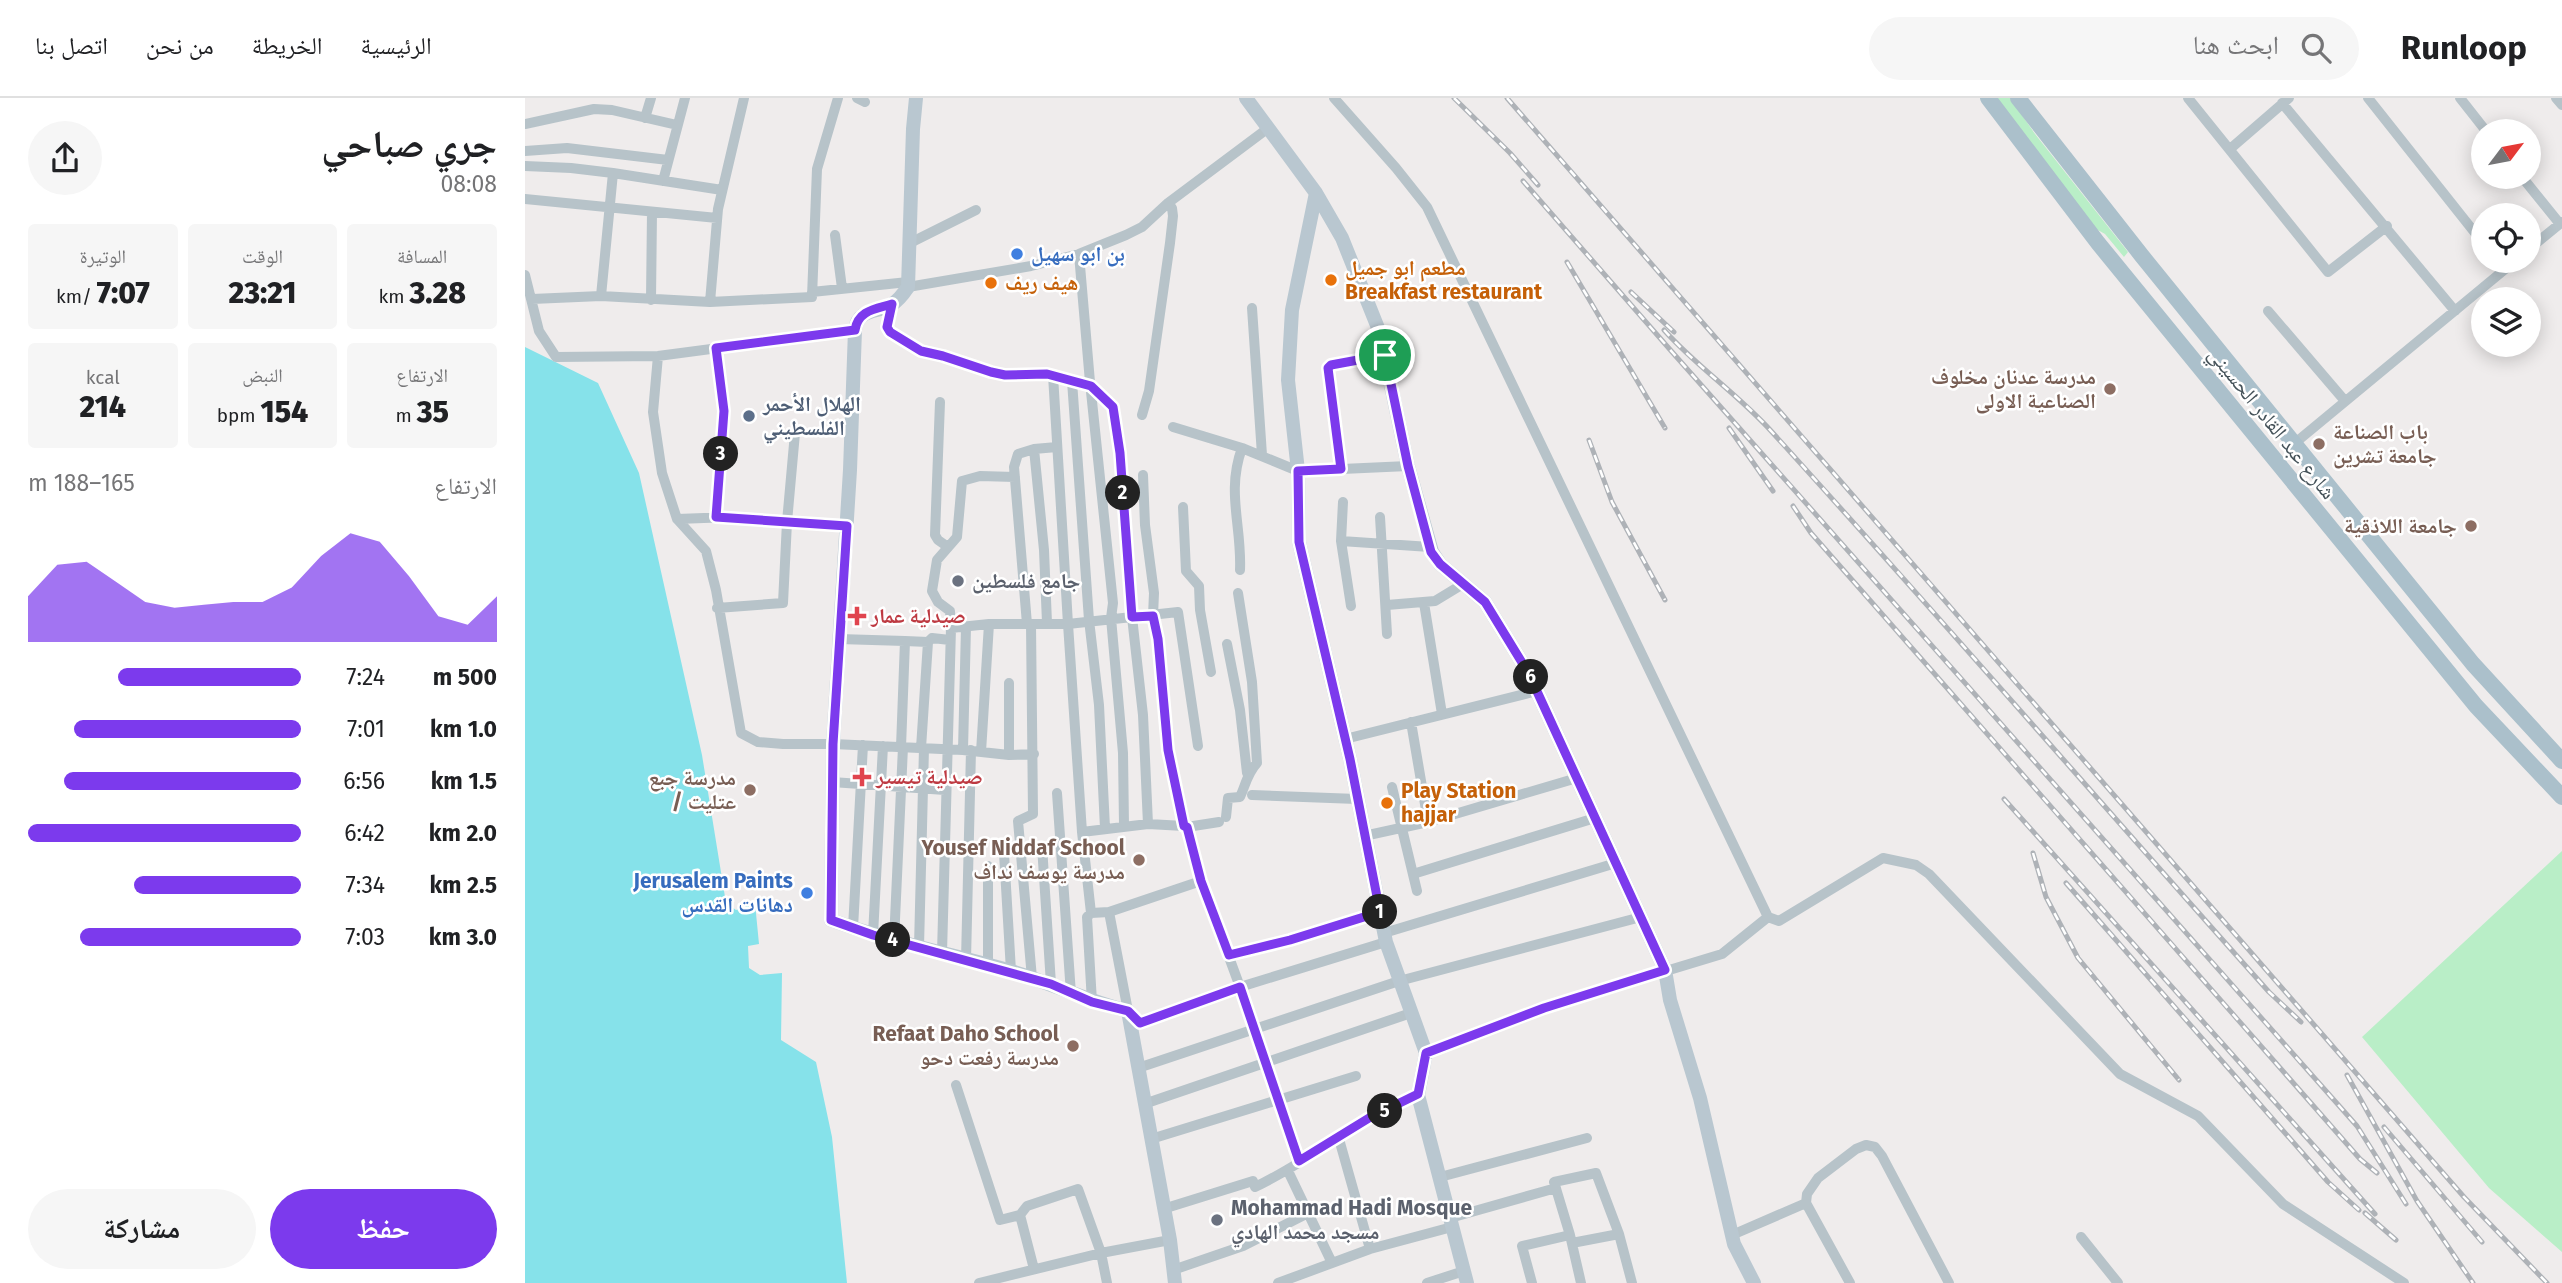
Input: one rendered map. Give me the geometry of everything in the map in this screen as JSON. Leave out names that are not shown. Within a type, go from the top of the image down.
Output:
[{"type":"main road","name":"شارع عبد القادر الحسيني","points":[[1988,98],[2098,243],[2476,706],[2562,797]]},
{"type":"main road","name":"شارع عبد القادر الحسيني","points":[[2018,98],[2142,256],[2473,664],[2562,761]]},
{"type":"main road","points":[[2098,243],[2116,259],[2129,261],[2142,256]]},
{"type":"street","points":[[645,118],[651,98]]},
{"type":"street","points":[[663,181],[685,98]]},
{"type":"street","points":[[710,302],[717,218],[744,98]]},
{"type":"street","points":[[532,299],[601,296],[710,302],[812,297],[817,169],[838,98]]},
{"type":"street","points":[[916,98],[908,285],[892,304],[887,327],[890,332],[921,351],[991,372],[1053,375],[1091,386],[1113,407],[1121,464],[1132,617],[1143,715],[1148,824]]},
{"type":"street","points":[[1246,98],[1315,193],[1342,238],[1380,333],[1408,466],[1430,547],[1440,564],[1478,595],[1490,610],[1537,691],[1665,970],[1670,1000],[1700,1098],[1732,1235],[1754,1283]]},
{"type":"street","points":[[1333,98],[1397,168],[1427,207],[1768,917],[1779,921],[1883,859],[1916,865],[1929,874],[2120,1074],[2198,1116],[2283,1204],[2405,1283]]},
{"type":"street","points":[[2188,98],[2328,272],[2387,226]]},
{"type":"street","points":[[2368,98],[2471,228]]},
{"type":"street","points":[[2460,98],[2477,119]]},
{"type":"street","points":[[2556,98],[2562,105]]},
{"type":"street","points":[[2230,149],[2286,101],[2455,310]]},
{"type":"street","points":[[525,124],[594,109],[677,125]]},
{"type":"street","points":[[812,292],[908,285],[1031,265],[1079,254],[1142,227],[1168,203],[1268,129]]},
{"type":"street","points":[[525,151],[567,148],[668,160]]},
{"type":"street","points":[[525,166],[613,173],[722,190]]},
{"type":"street","points":[[601,296],[613,173]]},
{"type":"street","points":[[2532,189],[2561,223],[2541,239]]},
{"type":"street","points":[[1315,193],[1292,310],[1288,380],[1298,471],[1299,542],[1345,739],[1385,937],[1426,1053],[1418,1094],[1466,1277],[1427,1283]]},
{"type":"street","points":[[525,199],[717,218]]},
{"type":"street","points":[[1142,415],[1149,391],[1173,216],[1168,203]]},
{"type":"street","points":[[910,243],[976,209]]},
{"type":"street","points":[[650,300],[652,212]]},
{"type":"street","points":[[835,235],[842,288]]},
{"type":"street","points":[[1079,254],[1113,603],[1111,618],[1123,753],[1124,825]]},
{"type":"street","points":[[2295,443],[2455,310],[2493,273]]},
{"type":"street","points":[[525,275],[539,331],[556,356],[657,356],[855,330]]},
{"type":"street","points":[[892,304],[862,314],[855,330],[847,526],[833,744],[831,920],[873,935],[1051,984],[1092,1002],[1128,1011],[1140,1023],[1385,937],[1616,863]]},
{"type":"street","points":[[1252,307],[1262,455]]},
{"type":"street","points":[[2268,311],[2346,401]]},
{"type":"street","points":[[716,348],[724,411],[716,517]]},
{"type":"street","points":[[1341,469],[1328,368],[1357,359],[1385,355]]},
{"type":"street","points":[[657,356],[653,412],[662,474],[677,519],[706,551],[716,590],[717,608],[741,733],[758,742],[1034,754]]},
{"type":"street","points":[[1053,375],[1082,832],[1091,913]]},
{"type":"street","points":[[1072,382],[1089,620],[1099,705],[1105,828]]},
{"type":"street","points":[[940,402],[935,535],[948,547]]},
{"type":"street","points":[[1173,427],[1262,455],[1298,471],[1408,466]]},
{"type":"street","points":[[717,608],[783,603],[795,433]]},
{"type":"street","points":[[1032,978],[1018,821],[1033,814],[1034,754],[1029,624],[1015,477],[1018,454],[1056,447]]},
{"type":"street","points":[[1240,570],[1234,490],[1235,468],[1242,448]]},
{"type":"street","points":[[1034,449],[1045,564],[1047,623]]},
{"type":"street","points":[[1143,475],[1145,524],[1154,593],[1153,616],[1158,639],[1168,750],[1185,827],[1201,881],[1299,1161]]},
{"type":"street","points":[[942,953],[951,628],[950,611],[938,602],[932,591],[937,560],[957,537],[962,481],[980,476],[1015,477]]},
{"type":"street","points":[[1343,502],[1341,541],[1351,606]]},
{"type":"street","points":[[1183,507],[1186,571],[1187,575],[1198,583],[1211,673]]},
{"type":"street","points":[[677,519],[716,517],[847,526]]},
{"type":"street","points":[[1380,517],[1387,634]]},
{"type":"street","points":[[1341,541],[1430,547]]},
{"type":"street","points":[[1387,605],[1435,601],[1463,584]]},
{"type":"street","points":[[1238,593],[1252,682],[1257,763],[1247,773]]},
{"type":"street","points":[[1423,603],[1442,714]]},
{"type":"street","points":[[951,628],[989,624],[1069,624],[1200,610]]},
{"type":"street","points":[[1178,612],[1198,746]]},
{"type":"street","points":[[971,751],[981,728],[989,624]]},
{"type":"street","points":[[966,627],[971,751],[966,960]]},
{"type":"street","points":[[839,639],[928,642],[932,638],[950,640]]},
{"type":"street","points":[[894,941],[905,641]]},
{"type":"street","points":[[919,947],[928,642]]},
{"type":"street","points":[[1082,832],[1124,825],[1185,827],[1222,819],[1227,801],[1240,797],[1247,773],[1240,710],[1227,644]]},
{"type":"street","points":[[1009,683],[1009,754]]},
{"type":"street","points":[[1345,739],[1537,691]]},
{"type":"street","points":[[1411,722],[1428,822]]},
{"type":"street","points":[[853,928],[863,745]]},
{"type":"street","points":[[873,935],[883,746]]},
{"type":"street","points":[[1364,836],[1428,822],[1577,778]]},
{"type":"street","points":[[832,782],[945,790]]},
{"type":"street","points":[[1392,787],[1417,891]]},
{"type":"street","points":[[1057,793],[1071,994]]},
{"type":"street","points":[[1252,795],[1357,799]]},
{"type":"street","points":[[1413,874],[1595,818]]},
{"type":"street","points":[[1042,846],[1051,984]]},
{"type":"street","points":[[1005,853],[1010,971]]},
{"type":"street","points":[[988,866],[988,966]]},
{"type":"street","points":[[1092,1002],[1087,917],[1091,913],[1109,912],[1201,881]]},
{"type":"street","points":[[1109,912],[1170,1240],[1174,1276],[1243,1246],[1308,1213]]},
{"type":"street","points":[[1229,955],[1300,938],[1380,912]]},
{"type":"street","points":[[1138,1068],[1399,981],[1641,916]]},
{"type":"street","points":[[1426,1053],[1544,1008],[1722,954],[1768,917]]},
{"type":"street","points":[[1144,1104],[1411,1013]]},
{"type":"street","points":[[1151,1139],[1356,1076]]},
{"type":"street","points":[[955,1085],[1000,1220],[1020,1215],[1027,1206],[1078,1189],[1101,1253],[1107,1283]]},
{"type":"street","points":[[1163,1209],[1253,1181],[1255,1187],[1288,1171],[1299,1161],[1339,1139],[1369,1118],[1418,1094]]},
{"type":"street","points":[[1440,1177],[1587,1138]]},
{"type":"street","points":[[1339,1139],[1370,1249]]},
{"type":"street","points":[[1850,1283],[1806,1203],[1807,1194],[1818,1178],[1856,1149],[1866,1145],[1875,1147],[1949,1283]]},
{"type":"street","points":[[1288,1171],[1332,1263]]},
{"type":"street","points":[[1581,1283],[1554,1182],[1596,1173],[1619,1234],[1632,1283]]},
{"type":"street","points":[[1278,1283],[1370,1249],[1556,1188]]},
{"type":"street","points":[[1732,1235],[1806,1203]]},
{"type":"street","points":[[1020,1215],[1034,1269]]},
{"type":"street","points":[[1532,1283],[1522,1246],[1619,1234]]},
{"type":"street","points":[[2081,1237],[2118,1283]]},
{"type":"street","points":[[978,1283],[1101,1253],[1170,1240]]},
{"type":"green space","points":[[1996,98],[2010,98],[2128,252],[2124,257],[2105,234],[2096,229]]},
{"type":"green space","points":[[2562,851],[2562,1252],[2489,1188],[2362,1037]]},
{"type":"water","points":[[525,347],[598,383],[639,473],[702,755],[726,903],[736,910],[755,903],[759,944],[748,946],[749,968],[760,975],[782,973],[781,1040],[816,1062],[832,1137],[847,1283],[525,1283]]},
{"type":"railway","points":[[1454,98],[1538,185]]},
{"type":"railway","points":[[1507,98],[2464,1197],[2547,1283]]},
{"type":"railway","points":[[1523,181],[2357,1126],[2406,1204]]},
{"type":"railway","points":[[1567,262],[1665,428]]},
{"type":"railway","points":[[1631,292],[1674,332]]},
{"type":"railway","points":[[1664,330],[1772,432],[2269,992],[2301,1022]]},
{"type":"railway","points":[[1729,428],[1773,491]]},
{"type":"railway","points":[[1589,440],[1612,502],[1665,600]]},
{"type":"railway","points":[[1793,506],[1811,533],[2360,1159],[2377,1173]]},
{"type":"railway","points":[[2004,799],[2375,1214]]},
{"type":"railway","points":[[2033,853],[2046,897],[2078,958],[2179,1080]]},
{"type":"railway","points":[[2066,883],[2328,1182],[2359,1210]]},
{"type":"railway","points":[[2347,1075],[2417,1201],[2473,1283]]},
{"type":"railway","points":[[2384,1127],[2482,1242]]},
{"type":"railway","points":[[2365,1213],[2396,1240]]},
{"type":"place","name":"بن ابو سهيل","points":[[1017,254]]},
{"type":"place","name":"مطعم ابو جميل Breakfast restaurant","points":[[1331,280]]},
{"type":"place","name":"هيف ريف","points":[[991,283]]},
{"type":"place","name":"مدرسة عدنان مخلوف الصناعية الاولى","points":[[2110,389]]},
{"type":"place","name":"الهلال الأحمر الفلسطيني","points":[[749,416]]},
{"type":"place","name":"باب الصناعة جامعة تشرين","points":[[2319,444]]},
{"type":"place","name":"جامعة اللاذقية","points":[[2471,526]]},
{"type":"place","name":"جامع فلسطين","points":[[958,581]]},
{"type":"place","name":"صيدلية عمار","points":[[857,616]]},
{"type":"place","name":"صيدلية تيسير","points":[[862,777]]},
{"type":"place","name":"مدرسة جبع / عتليت","points":[[750,790]]},
{"type":"place","name":"Play Station hajjar","points":[[1387,803]]},
{"type":"place","name":"Yousef Niddaf School مدرسة يوسف نداف","points":[[1139,860]]},
{"type":"place","name":"Jerusalem Paints دهانات القدس","points":[[807,893]]},
{"type":"place","name":"Refaat Daho School مدرسة رفعت دحو","points":[[1073,1046]]},
{"type":"place","name":"Mohammad Hadi Mosque مسجد محمد الهادي","points":[[1217,1220]]},
{"type":"route","points":[[892,304],[887,327],[890,332],[921,351],[1005,375],[1047,374],[1091,386],[1113,407],[1120,453],[1132,617],[1153,616],[1167,715],[1168,750],[1184,826],[1187,827],[1201,881],[1229,955],[1290,940],[1380,912],[1350,759],[1299,542],[1298,471],[1341,469],[1328,368],[1357,359],[1385,355],[1408,466],[1431,552],[1440,564],[1485,602],[1529,674],[1665,970],[1544,1008],[1426,1053],[1418,1094],[1369,1118],[1339,1139],[1299,1161],[1240,987],[1140,1023],[1128,1011],[1092,1002],[1051,984],[873,935],[831,920],[833,744],[847,526],[716,517],[724,411],[716,348],[855,330],[862,314],[892,304]]}]
